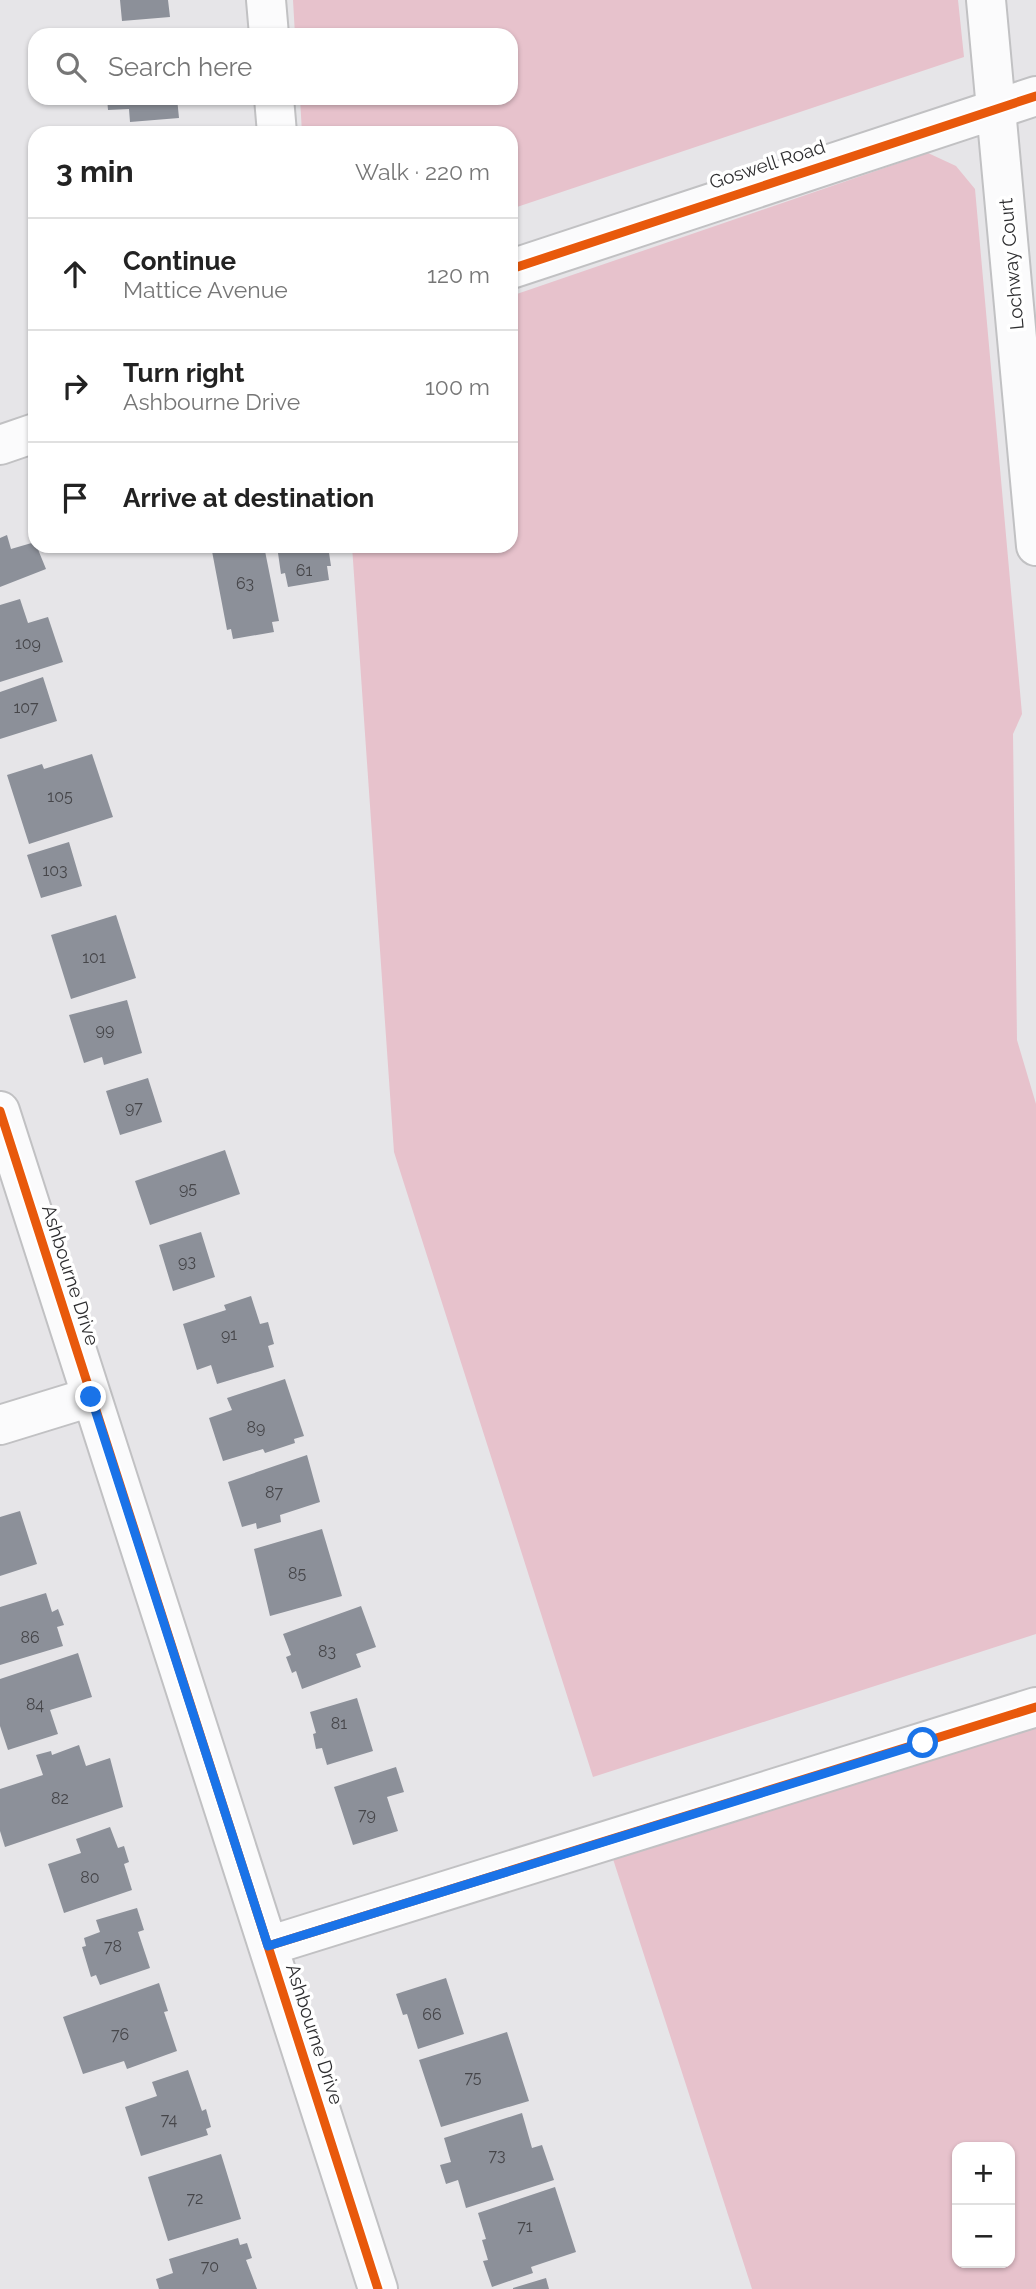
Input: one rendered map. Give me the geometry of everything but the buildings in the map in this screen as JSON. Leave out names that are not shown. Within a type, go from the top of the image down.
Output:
[{"type":"street","points":[[266,0],[268,28]]},
{"type":"street","name":"Lochway Court","points":[[986,0],[1036,546]]},
{"type":"street","name":"Goswell Road","points":[[518,267],[1036,96]]},
{"type":"street","points":[[275,105],[276,126]]},
{"type":"street","points":[[0,445],[28,435]]},
{"type":"street","name":"Ashbourne Drive","points":[[0,1111],[378,2289]]},
{"type":"street","points":[[0,1425],[91,1397]]},
{"type":"street","points":[[268,1946],[1036,1707]]},
{"type":"shaded area","points":[[293,0],[958,0],[964,57],[518,207],[518,126],[302,126],[300,105],[518,105],[518,28],[295,28]]},
{"type":"shaded area","points":[[928,153],[956,166],[975,189],[1022,714],[1013,734],[1017,1040],[1036,1104],[1036,1634],[593,1777],[394,1152],[352,553],[518,553],[518,294]]},
{"type":"shaded area","points":[[1036,1721],[1036,2289],[752,2289],[613,1859]]},
{"type":"cycle path","points":[[518,267],[1036,96]]},
{"type":"cycle path","points":[[0,1111],[378,2289]]},
{"type":"cycle path","points":[[268,1946],[1036,1707]]},
{"type":"route","points":[[91,1397],[268,1946],[923,1743]]}]
